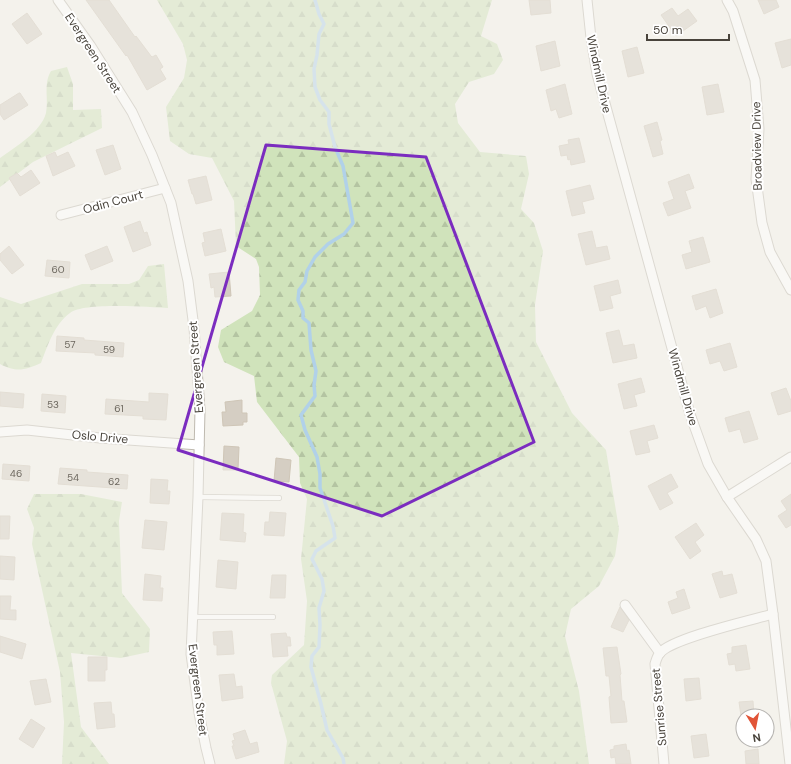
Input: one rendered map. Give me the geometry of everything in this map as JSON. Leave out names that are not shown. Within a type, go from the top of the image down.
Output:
[{"type":"street","name":"Evergreen Street","points":[[58,0],[90,45],[132,112],[152,154],[171,203],[189,289],[194,328],[200,410],[200,445],[191,654],[201,720],[210,764]]},
{"type":"street","name":"Windmill Drive","points":[[587,0],[597,74],[690,414],[708,464],[727,497],[756,539],[766,561],[774,614],[790,764]]},
{"type":"street","name":"Broadview Drive","points":[[727,0],[733,10],[755,80],[759,128],[756,179],[762,223],[770,252],[791,290]]},
{"type":"street","name":"Odin Court","points":[[61,215],[165,188]]},
{"type":"street","name":"Oslo Drive","points":[[0,432],[27,430],[100,438],[200,445]]},
{"type":"street","points":[[727,497],[791,457]]},
{"type":"street","points":[[625,605],[660,653]]},
{"type":"street","name":"Sunrise Street","points":[[664,764],[654,664],[660,653],[671,645],[701,634],[774,614]]},
{"type":"lane","points":[[198,496],[279,498]]},
{"type":"lane","points":[[192,617],[273,617]]},
{"type":"highlighted area","points":[[266,145],[426,157],[534,442],[382,516],[178,450]]},
{"type":"green space","points":[[157,0],[492,0],[481,36],[497,44],[503,60],[494,74],[469,82],[455,104],[458,123],[480,152],[526,156],[529,174],[521,209],[534,223],[543,251],[535,305],[536,342],[572,413],[606,450],[619,529],[615,556],[599,586],[571,609],[565,636],[579,691],[589,764],[284,764],[287,741],[271,683],[272,675],[304,645],[307,601],[301,559],[307,499],[300,483],[299,457],[257,402],[254,376],[224,362],[218,347],[221,330],[252,311],[260,295],[259,267],[256,259],[236,246],[234,201],[212,158],[189,154],[170,141],[166,107],[184,78],[187,60],[183,44]]},
{"type":"green space","points":[[67,67],[73,84],[73,110],[101,109],[102,128],[33,162],[0,187],[0,158],[20,144],[39,126],[46,113],[47,81],[51,71]]},
{"type":"green space","points":[[164,264],[168,308],[102,306],[77,310],[70,313],[60,323],[52,336],[41,363],[21,370],[11,369],[0,364],[0,297],[21,304],[82,284],[129,284],[139,280],[148,266]]},
{"type":"green space","points":[[34,494],[81,494],[122,502],[119,521],[122,593],[150,629],[149,652],[121,658],[71,653],[81,727],[109,764],[62,764],[64,722],[60,672],[32,544],[34,528],[27,509]]},
{"type":"building","points":[[86,0],[109,0],[135,37],[136,36],[151,56],[156,55],[163,67],[160,69],[166,79],[147,90],[127,55],[126,56]]},
{"type":"building","points":[[529,0],[550,0],[551,13],[531,15]]},
{"type":"building","points":[[758,0],[776,0],[779,7],[764,14]]},
{"type":"building","points":[[672,8],[678,16],[688,9],[697,21],[676,36],[661,15]]},
{"type":"building","points":[[27,13],[42,34],[27,44],[12,24]]},
{"type":"building","points":[[791,39],[791,65],[782,68],[775,43]]},
{"type":"building","points":[[555,41],[560,66],[541,71],[536,46]]},
{"type":"building","points":[[637,47],[644,73],[628,77],[622,51]]},
{"type":"building","points":[[565,84],[572,114],[559,118],[556,109],[551,111],[546,90]]},
{"type":"building","points":[[718,84],[724,112],[707,115],[702,87]]},
{"type":"building","points":[[19,93],[28,105],[4,120],[0,114],[0,105]]},
{"type":"building","points":[[657,122],[662,140],[660,141],[663,154],[653,157],[644,126]]},
{"type":"building","points":[[579,138],[585,162],[571,165],[570,159],[568,160],[567,155],[561,156],[559,146],[569,144],[568,140]]},
{"type":"building","points":[[113,145],[121,169],[105,175],[96,150]]},
{"type":"building","points":[[55,152],[57,157],[68,152],[75,166],[53,176],[46,156]]},
{"type":"building","points":[[31,170],[40,183],[20,196],[9,178],[17,173],[21,177]]},
{"type":"building","points":[[689,174],[694,188],[685,191],[691,208],[668,216],[663,203],[674,199],[668,182]]},
{"type":"building","points":[[206,176],[212,200],[196,204],[188,180]]},
{"type":"building","points":[[590,185],[594,199],[582,202],[585,213],[572,216],[566,191]]},
{"type":"building","points":[[140,221],[144,233],[147,232],[151,245],[133,252],[124,227]]},
{"type":"building","points":[[221,229],[226,251],[205,256],[202,243],[205,242],[203,233]]},
{"type":"building","points":[[592,231],[596,248],[607,246],[610,259],[586,265],[578,234]]},
{"type":"building","points":[[703,237],[710,262],[686,269],[682,255],[692,252],[689,241]]},
{"type":"building","points":[[9,246],[24,265],[12,274],[0,260],[0,254]]},
{"type":"building","points":[[107,246],[113,261],[91,270],[85,255]]},
{"type":"building","points":[[47,260],[70,262],[69,278],[45,276]]},
{"type":"building","points":[[229,272],[231,296],[215,297],[214,287],[211,288],[209,274]]},
{"type":"building","points":[[618,280],[621,293],[610,296],[613,308],[600,311],[594,286]]},
{"type":"building","points":[[716,289],[723,313],[710,318],[706,306],[696,310],[692,296]]},
{"type":"building","points":[[619,330],[623,346],[634,344],[637,358],[613,363],[606,333]]},
{"type":"building","points":[[57,336],[124,343],[123,357],[95,355],[95,353],[56,351]]},
{"type":"building","points":[[730,343],[737,367],[724,371],[720,361],[710,364],[706,350]]},
{"type":"building","points":[[641,378],[645,392],[634,395],[637,406],[624,409],[618,384]]},
{"type":"building","points":[[786,388],[791,401],[791,411],[778,415],[771,393]]},
{"type":"building","points":[[0,392],[24,394],[23,408],[0,406]]},
{"type":"building","points":[[149,393],[168,394],[166,420],[143,419],[143,416],[105,414],[106,399],[149,402]]},
{"type":"building","points":[[42,394],[66,396],[65,413],[41,411]]},
{"type":"building","points":[[242,400],[242,413],[247,413],[247,422],[243,422],[243,425],[223,426],[222,412],[226,412],[225,402]]},
{"type":"building","points":[[749,411],[758,439],[744,443],[740,429],[729,432],[725,418]]},
{"type":"building","points":[[654,425],[658,438],[647,441],[650,452],[636,455],[630,431]]},
{"type":"building","points":[[224,446],[239,447],[238,470],[223,470]]},
{"type":"building","points":[[276,458],[291,460],[289,482],[274,481]]},
{"type":"building","points":[[3,464],[30,466],[29,481],[2,479]]},
{"type":"building","points":[[60,468],[87,470],[87,472],[128,475],[127,489],[58,484]]},
{"type":"building","points":[[671,474],[678,487],[667,493],[673,503],[660,510],[648,486]]},
{"type":"building","points":[[151,479],[168,480],[167,491],[170,491],[169,504],[150,503]]},
{"type":"building","points":[[791,494],[791,525],[786,528],[778,516],[787,510],[781,501]]},
{"type":"building","points":[[270,512],[286,513],[284,536],[264,535],[265,522],[269,522]]},
{"type":"building","points":[[222,513],[244,514],[243,532],[246,533],[245,542],[220,540]]},
{"type":"building","points":[[0,516],[10,516],[9,539],[0,539]]},
{"type":"building","points":[[145,520],[167,522],[164,550],[142,548]]},
{"type":"building","points":[[696,523],[704,535],[695,542],[701,551],[690,559],[675,537]]},
{"type":"building","points":[[0,556],[15,557],[14,580],[0,579]]},
{"type":"building","points":[[218,560],[238,562],[236,589],[216,587]]},
{"type":"building","points":[[722,571],[723,576],[732,574],[737,593],[720,598],[712,574]]},
{"type":"building","points":[[145,574],[161,576],[160,588],[163,588],[162,601],[143,600]]},
{"type":"building","points":[[272,575],[286,575],[285,598],[270,598]]},
{"type":"building","points":[[684,589],[690,608],[672,614],[668,602],[678,598],[676,592]]},
{"type":"building","points":[[0,596],[11,596],[10,610],[16,610],[16,620],[0,619]]},
{"type":"building","points":[[620,607],[629,620],[623,632],[611,627]]},
{"type":"building","points":[[232,631],[234,654],[217,655],[217,645],[214,645],[213,632]]},
{"type":"building","points":[[286,633],[287,637],[290,637],[291,646],[287,646],[288,656],[273,657],[271,634]]},
{"type":"building","points":[[0,636],[26,644],[22,659],[0,652]]},
{"type":"building","points":[[746,645],[750,669],[736,671],[735,664],[729,665],[727,654],[732,653],[732,647]]},
{"type":"building","points":[[617,647],[621,674],[622,701],[624,701],[627,722],[611,723],[609,676],[606,676],[603,648]]},
{"type":"building","points":[[88,657],[107,657],[105,681],[88,681]]},
{"type":"building","points":[[234,674],[236,687],[242,686],[243,698],[222,701],[219,675]]},
{"type":"building","points":[[699,678],[701,699],[686,701],[684,679]]},
{"type":"building","points":[[46,679],[51,702],[35,705],[30,681]]},
{"type":"building","points":[[753,701],[753,708],[740,708],[739,702]]},
{"type":"building","points":[[111,702],[115,727],[97,729],[94,703]]},
{"type":"building","points":[[31,719],[45,728],[33,748],[19,739]]},
{"type":"building","points":[[245,730],[250,744],[257,742],[259,752],[236,759],[232,746],[234,746],[232,741],[235,740],[233,734]]},
{"type":"building","points":[[706,734],[709,756],[694,758],[691,736]]},
{"type":"building","points":[[626,744],[627,751],[629,750],[631,764],[616,764],[615,757],[611,758],[610,750],[614,749],[614,746]]},
{"type":"building","points":[[758,749],[759,764],[746,764],[745,751]]},
{"type":"waterway","points":[[315,0],[324,24],[319,34],[314,69],[315,87],[320,100],[329,112],[329,124],[335,147],[343,166],[353,223],[344,234],[328,244],[315,257],[307,271],[305,282],[299,290],[298,300],[303,311],[303,318],[309,323],[311,350],[316,371],[314,385],[315,396],[301,415],[305,430],[317,457],[320,474],[320,488],[333,526],[335,538],[316,551],[312,559],[322,579],[324,591],[319,608],[319,647],[312,656],[311,667],[327,730],[343,758],[344,764]]}]
